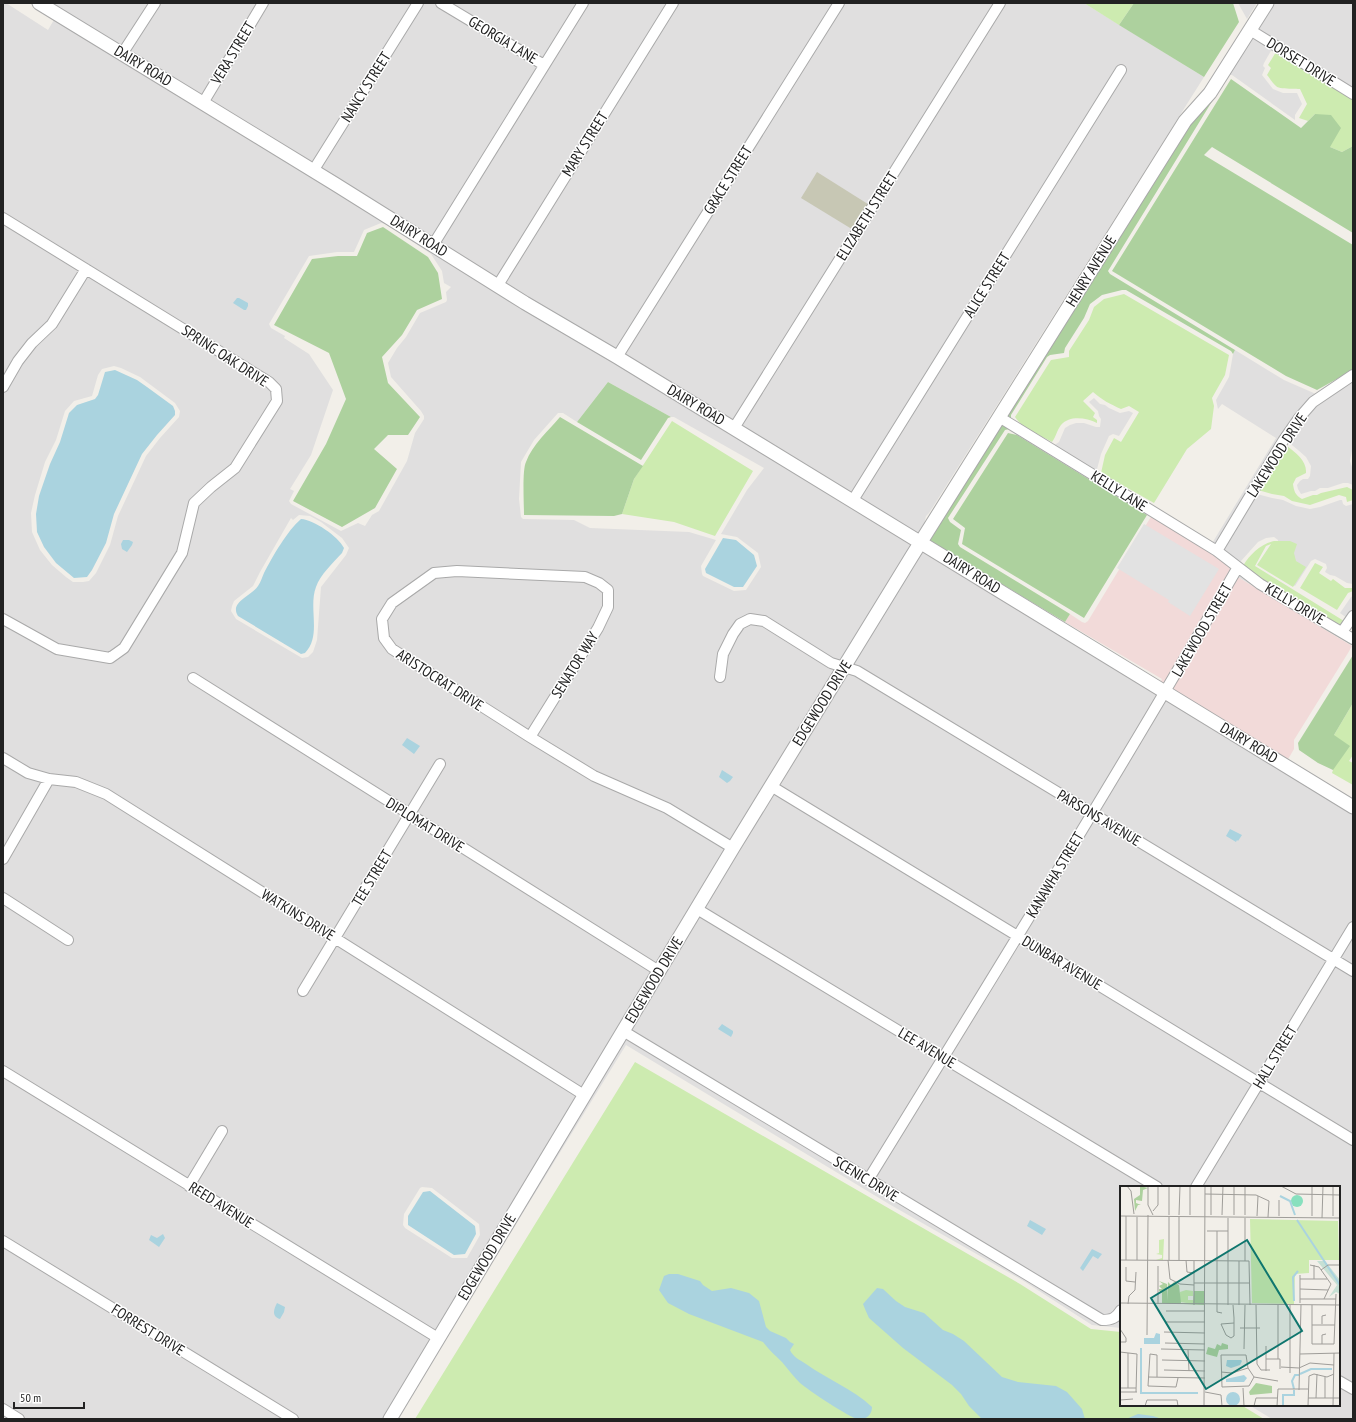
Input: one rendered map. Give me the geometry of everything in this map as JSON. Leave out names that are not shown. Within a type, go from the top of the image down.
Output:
[{"type":"street","name":"DAIRY ROAD","points":[[39,3],[498,285],[524,303],[617,357],[853,500],[1353,807]]},
{"type":"street","points":[[122,54],[155,3]]},
{"type":"street","name":"VERA STREET","points":[[203,103],[263,3]]},
{"type":"street","name":"NANCY STREET","points":[[313,171],[418,3]]},
{"type":"street","name":"GEORGIA LANE","points":[[441,3],[544,65]]},
{"type":"street","points":[[433,245],[583,3]]},
{"type":"street","name":"MARY STREET","points":[[498,285],[673,3]]},
{"type":"street","name":"GRACE STREET","points":[[617,357],[839,3]]},
{"type":"street","name":"ELIZABETH STREET","points":[[734,428],[1000,3]]},
{"type":"street","name":"HENRY AVENUE","points":[[920,542],[1186,121],[1210,93],[1267,3]]},
{"type":"street","name":"DORSET DRIVE","points":[[1250,30],[1353,94]]},
{"type":"street","name":"ALICE STREET","points":[[853,500],[1121,70]]},
{"type":"street","name":"SPRING OAK DRIVE","points":[[3,218],[269,382],[276,389],[277,401],[235,468],[209,488],[194,503],[182,553],[124,648],[110,658],[57,649],[3,619]]},
{"type":"street","points":[[3,387],[18,361],[32,343],[52,324],[86,269]]},
{"type":"street","name":"LAKEWOOD DRIVE","points":[[1217,551],[1283,441],[1299,418],[1313,402],[1353,375]]},
{"type":"street","name":"KELLY LANE","points":[[1000,417],[1217,551],[1238,567]]},
{"type":"street","name":"EDGEWOOD DRIVE","points":[[390,1419],[733,848],[920,542]]},
{"type":"street","name":"LAKEWOOD STREET","points":[[1165,692],[1238,567]]},
{"type":"street","name":"KELLY DRIVE","points":[[1238,567],[1260,584],[1353,639]]},
{"type":"street","name":"ARISTOCRAT DRIVE","points":[[608,590],[600,583],[585,577],[458,571],[434,573],[392,603],[382,619],[384,638],[392,649],[594,776],[667,808],[733,848]]},
{"type":"street","name":"SENATOR WAY","points":[[530,737],[601,622],[608,607],[608,590]]},
{"type":"street","points":[[1342,632],[1353,616]]},
{"type":"street","name":"PARSONS AVENUE","points":[[720,677],[723,654],[732,634],[740,624],[750,619],[764,622],[831,663],[856,671],[1353,972]]},
{"type":"street","name":"DIPLOMAT DRIVE","points":[[193,678],[659,971]]},
{"type":"street","name":"KANAWHA STREET","points":[[868,1180],[1018,936],[1165,692]]},
{"type":"street","name":"WATKINS DRIVE","points":[[3,758],[28,773],[49,779],[76,782],[106,794],[584,1095]]},
{"type":"street","name":"TEE STREET","points":[[303,991],[440,764]]},
{"type":"street","points":[[3,859],[49,779]]},
{"type":"street","name":"DUNBAR AVENUE","points":[[771,786],[1353,1140]]},
{"type":"street","points":[[3,898],[68,940]]},
{"type":"street","name":"LEE AVENUE","points":[[697,909],[1155,1186]]},
{"type":"street","name":"HALL STREET","points":[[1197,1186],[1353,927]]},
{"type":"street","name":"SCENIC DRIVE","points":[[623,1031],[1102,1320],[1111,1320],[1117,1317],[1120,1312]]},
{"type":"street","name":"REED AVENUE","points":[[3,1071],[438,1338]]},
{"type":"street","points":[[189,1186],[222,1131]]},
{"type":"street","name":"FORREST DRIVE","points":[[3,1241],[293,1419]]},
{"type":"street","points":[[1340,1382],[1353,1389]]},
{"type":"street","points":[[3,1409],[19,1419]]},
{"type":"shaded area","points":[[3,3],[6,3],[48,30],[55,18],[913,543],[383,1419],[3,1419]],"holes":[[[381,223],[386,224],[431,254],[442,271],[444,283],[451,287],[446,292],[446,302],[420,313],[388,363],[391,377],[424,416],[424,419],[415,433],[407,461],[379,511],[372,515],[365,526],[358,523],[341,531],[291,504],[289,501],[294,491],[290,489],[311,455],[333,390],[309,354],[284,338],[285,336],[271,328],[269,324],[309,256],[337,252],[354,252],[364,230]],[[114,366],[140,377],[175,403],[180,411],[179,417],[146,456],[118,516],[110,545],[96,573],[89,581],[73,582],[52,565],[40,550],[32,532],[31,513],[45,462],[56,440],[65,411],[74,401],[92,396],[98,375],[102,369]],[[608,382],[671,417],[674,417],[764,468],[747,490],[721,534],[737,537],[758,553],[761,567],[746,590],[734,591],[703,576],[701,566],[716,540],[689,532],[590,528],[574,520],[523,519],[521,517],[519,499],[521,462],[534,440],[558,413],[563,413],[577,422]],[[299,515],[310,516],[321,522],[342,538],[349,548],[346,555],[321,587],[317,640],[313,652],[308,657],[302,658],[236,619],[231,611],[234,601],[253,586],[291,518],[293,520]],[[420,1188],[432,1188],[479,1224],[480,1235],[467,1258],[452,1258],[405,1228],[403,1225],[404,1214]]]},
{"type":"shaded area","points":[[39,3],[1084,3],[1204,77],[926,516],[920,542]]},
{"type":"shaded area","points":[[1238,3],[1257,3],[1247,19]]},
{"type":"shaded area","points":[[1273,3],[1353,3],[1353,93],[1272,49],[1264,63],[1263,66],[1265,68],[1262,75],[1273,89],[1283,93],[1297,93],[1302,104],[1295,115],[1295,120],[1232,75],[1229,75]]},
{"type":"shaded area","points":[[817,172],[871,206],[855,231],[801,198]]},
{"type":"shaded area","points":[[1235,350],[1284,380],[1316,394],[1353,375],[1353,445],[1350,461],[1353,470],[1353,485],[1343,483],[1301,494],[1297,485],[1303,479],[1308,479],[1310,476],[1311,466],[1306,457],[1287,441],[1257,494],[1283,500],[1296,506],[1310,509],[1340,500],[1342,500],[1343,504],[1346,506],[1353,504],[1353,584],[1347,583],[1325,572],[1327,568],[1326,564],[1315,559],[1311,561],[1295,586],[1261,565],[1278,544],[1278,540],[1274,537],[1266,538],[1258,542],[1241,561],[1239,566],[1336,630],[1347,618],[1340,613],[1353,596],[1353,616],[1345,629],[1353,639],[1353,646],[1231,573],[1211,545],[1276,438],[1222,404],[1218,409],[1216,400],[1229,377]]},
{"type":"shaded area","points":[[1094,398],[1100,404],[1120,413],[1129,411],[1133,413],[1119,436],[1113,434],[1109,436],[1101,454],[1096,473],[1053,446],[1059,442],[1065,428],[1070,425],[1084,423],[1100,427],[1101,419],[1098,411],[1089,402]]},
{"type":"shaded area","points":[[1152,515],[1227,559],[1231,573],[1352,646],[1294,740],[1294,749],[1287,761],[1161,681],[1162,679],[1065,622],[1070,614],[1082,622],[1085,623],[1088,621]]},
{"type":"shaded area","points":[[1144,524],[1219,569],[1190,616],[1168,602],[1169,600],[1117,568]]},
{"type":"shaded area","points":[[923,549],[1353,812],[1353,1419],[1272,1419],[1251,1406],[1340,1406],[1340,1186],[1120,1186],[1120,1328],[1092,1325],[1022,1280],[889,1204],[626,1045],[396,1419],[664,973]]},
{"type":"green space","points":[[1084,3],[1134,3],[1119,25]]},
{"type":"green space","points":[[1134,3],[1233,3],[1239,22],[1204,77],[1119,25]]},
{"type":"green space","points":[[1276,52],[1353,98],[1353,146],[1342,152],[1330,147],[1315,114],[1308,121],[1299,118],[1307,104],[1300,89],[1278,87],[1267,75],[1271,68],[1268,65]]},
{"type":"green space","points":[[1231,79],[1301,128],[1315,114],[1331,115],[1341,128],[1330,147],[1342,152],[1353,146],[1353,233],[1212,147],[1204,155],[1353,245],[1353,370],[1317,390],[1286,376],[1112,271]]},
{"type":"green space","points":[[1219,90],[1108,271],[1110,274],[1235,350],[1233,354],[1231,351],[1126,290],[1102,295],[1090,304],[1084,318],[1065,348],[1064,353],[1050,355],[1047,357],[1011,415],[1017,431],[1009,429],[1005,430],[948,518],[950,522],[961,530],[958,544],[960,547],[1070,614],[1065,622],[928,540],[1190,124]]},
{"type":"green space","points":[[383,227],[428,257],[438,273],[442,299],[417,310],[402,335],[382,357],[388,383],[420,417],[408,435],[388,435],[374,449],[397,469],[375,508],[342,527],[293,501],[326,444],[346,399],[329,353],[274,325],[312,259],[338,256],[357,256],[367,233]]},
{"type":"green space","points":[[1124,294],[1229,355],[1225,375],[1212,398],[1214,406],[1211,429],[1187,449],[1154,503],[1101,473],[1105,455],[1114,438],[1121,442],[1139,412],[1129,406],[1121,409],[1106,402],[1093,392],[1083,401],[1095,413],[1093,417],[1097,420],[1097,423],[1078,418],[1069,420],[1061,425],[1052,442],[1022,425],[1015,417],[1051,360],[1069,357],[1069,351],[1089,320],[1094,307],[1104,299]]},
{"type":"green space","points":[[608,382],[671,417],[668,418],[641,460],[577,422]]},
{"type":"green space","points":[[560,417],[643,466],[634,479],[622,514],[614,516],[524,515],[524,479],[526,462],[536,444]]},
{"type":"green space","points":[[672,421],[753,471],[715,536],[674,522],[622,514],[634,479]]},
{"type":"green space","points":[[1008,433],[1017,435],[1147,515],[1084,618],[962,544],[965,528],[953,519]]},
{"type":"green space","points":[[1287,446],[1303,461],[1306,469],[1306,473],[1296,478],[1293,484],[1295,493],[1298,496],[1302,499],[1347,487],[1353,490],[1353,500],[1347,502],[1346,497],[1339,495],[1310,505],[1292,501],[1284,496],[1258,490],[1284,447]]},
{"type":"green space","points":[[1290,541],[1297,544],[1294,553],[1296,561],[1306,567],[1293,587],[1257,565],[1271,544],[1266,546],[1255,566],[1344,621],[1342,624],[1337,626],[1272,586],[1243,566],[1256,550],[1269,542]]},
{"type":"green space","points":[[1315,563],[1323,567],[1319,573],[1331,581],[1333,579],[1345,588],[1353,588],[1353,591],[1348,593],[1337,610],[1300,588]]},
{"type":"green space","points":[[1353,655],[1353,703],[1334,735],[1350,746],[1333,770],[1318,763],[1299,750],[1298,743]]},
{"type":"green space","points":[[1353,703],[1353,755],[1349,761],[1353,763],[1353,785],[1332,773],[1334,735]]},
{"type":"green space","points":[[635,1062],[1020,1284],[1091,1329],[1120,1332],[1120,1406],[1243,1406],[1264,1419],[415,1419]]},
{"type":"water","points":[[237,298],[248,303],[246,310],[233,303]]},
{"type":"water","points":[[115,370],[137,380],[173,406],[175,415],[142,454],[114,514],[106,543],[92,570],[87,577],[74,578],[56,563],[44,547],[37,532],[36,514],[39,496],[50,464],[60,442],[69,413],[77,405],[95,399],[98,395],[105,372]]},
{"type":"water","points":[[301,519],[312,522],[325,529],[341,543],[344,548],[342,553],[324,574],[316,587],[313,604],[313,638],[305,653],[301,654],[238,616],[236,607],[258,586],[281,544]]},
{"type":"water","points":[[723,538],[736,540],[754,555],[757,566],[743,587],[734,587],[706,573],[705,569]]},
{"type":"water","points":[[123,540],[133,542],[127,552],[122,549],[121,544]]},
{"type":"water","points":[[407,738],[420,746],[414,754],[402,745]]},
{"type":"water","points":[[722,770],[733,777],[727,783],[719,777]]},
{"type":"water","points":[[1230,829],[1242,835],[1238,841],[1237,840],[1236,842],[1226,836]]},
{"type":"water","points":[[722,1024],[733,1031],[731,1037],[718,1029]]},
{"type":"water","points":[[430,1191],[475,1226],[476,1234],[465,1254],[454,1255],[408,1225],[408,1216],[423,1192]]},
{"type":"water","points":[[1030,1220],[1046,1229],[1042,1235],[1027,1226]]},
{"type":"water","points":[[163,1234],[165,1238],[159,1247],[149,1240],[151,1235],[157,1238]]},
{"type":"water","points":[[1092,1249],[1102,1254],[1098,1259],[1093,1256],[1083,1271],[1080,1268]]},
{"type":"water","points":[[669,1274],[678,1274],[700,1281],[712,1291],[731,1288],[749,1293],[759,1301],[766,1327],[770,1331],[786,1338],[794,1344],[790,1350],[793,1355],[865,1401],[872,1407],[870,1414],[864,1419],[858,1419],[820,1397],[800,1383],[763,1342],[689,1314],[668,1303],[659,1290],[664,1276]]},
{"type":"water","points":[[877,1288],[883,1289],[905,1307],[924,1313],[943,1330],[964,1341],[1002,1377],[1018,1382],[1056,1386],[1067,1392],[1082,1409],[1085,1419],[982,1419],[952,1385],[903,1348],[869,1318],[863,1304]]},
{"type":"water","points":[[277,1303],[285,1307],[280,1319],[274,1314]]},
{"type":"water","points":[[1138,1414],[1153,1416],[1162,1419],[1126,1419]]}]
